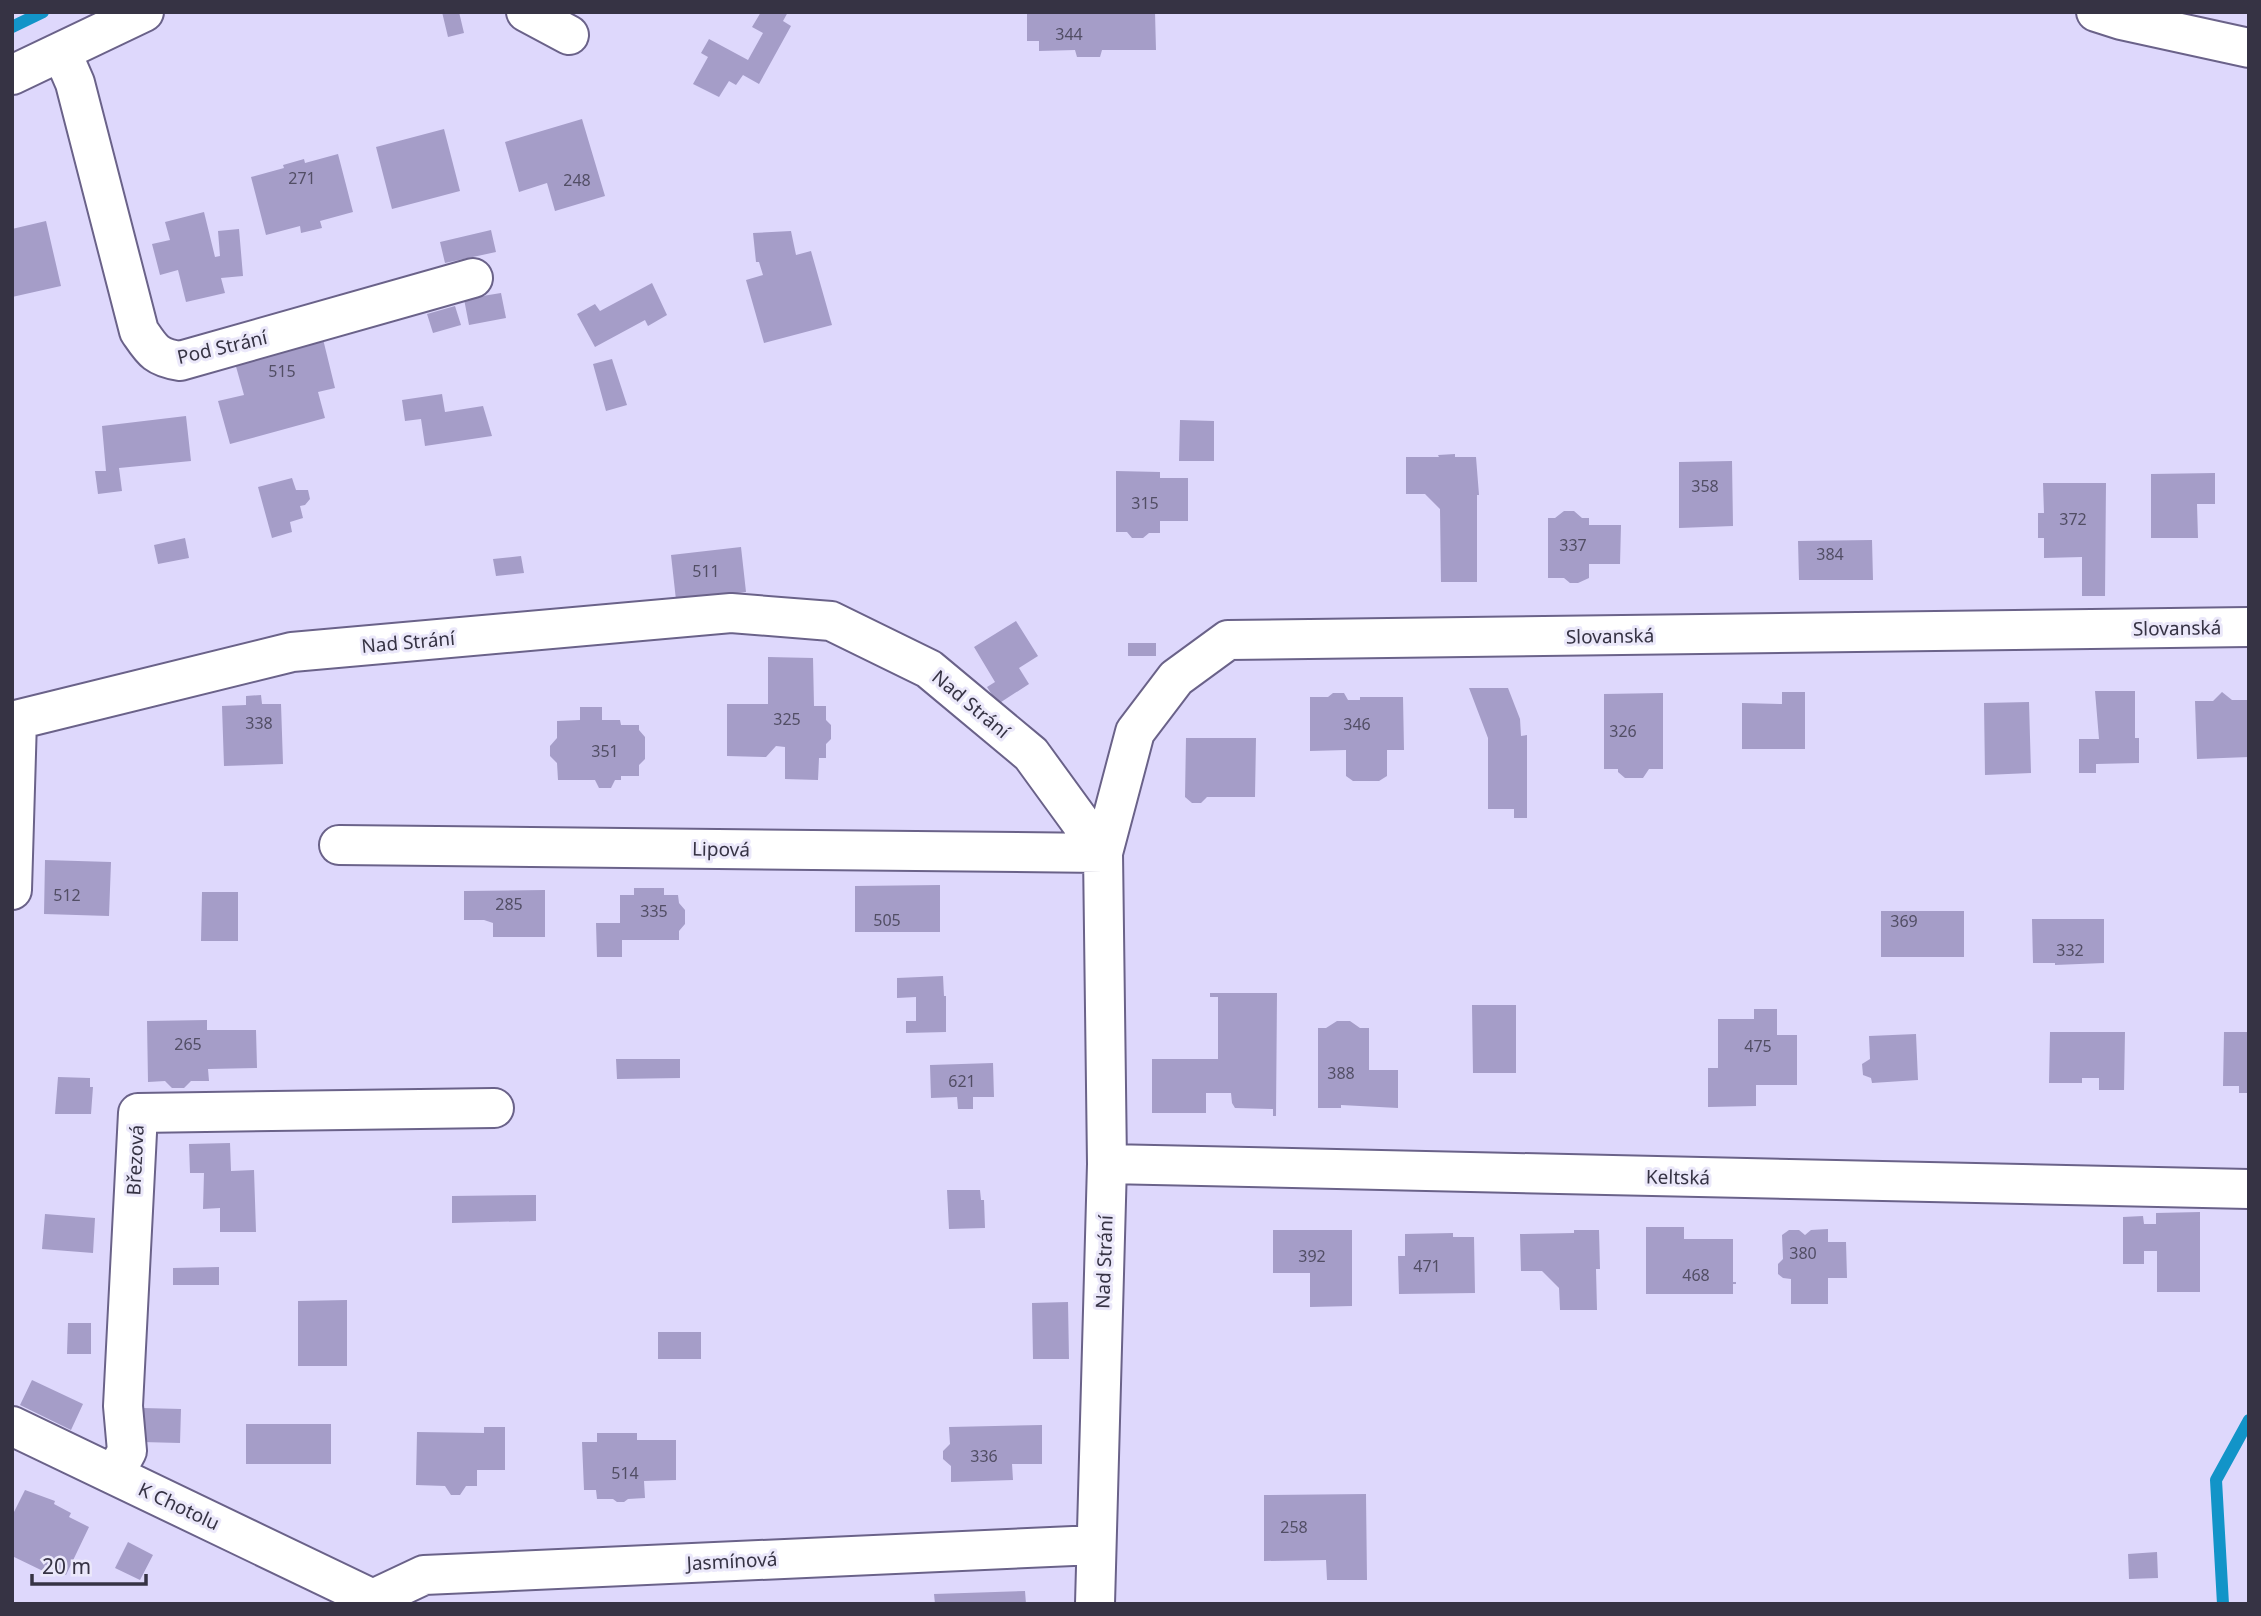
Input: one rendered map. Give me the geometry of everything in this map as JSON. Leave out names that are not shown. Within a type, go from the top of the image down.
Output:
[{"type":"street","points":[[12,75],[144,12]]},
{"type":"street","points":[[526,12],[569,35]]},
{"type":"street","points":[[2096,12],[2249,48]]},
{"type":"street","name":"Pod Strání","points":[[62,53],[75,83],[139,331],[152,351],[163,358],[180,361],[472,278]]},
{"type":"street","name":"Nad Strání","points":[[14,721],[292,652],[731,613],[831,621],[929,669],[1031,754],[1103,853],[1107,1164],[1095,1604]]},
{"type":"street","name":"Slovanská","points":[[1103,853],[1135,732],[1176,678],[1228,640],[2249,627]]},
{"type":"street","points":[[12,890],[14,721]]},
{"type":"street","name":"Lipová","points":[[339,845],[1103,853]]},
{"type":"street","name":"Březová","points":[[114,1475],[127,1451],[123,1406],[138,1113],[494,1108]]},
{"type":"street","name":"Keltská","points":[[1107,1164],[2249,1189]]},
{"type":"street","name":"K Chotolu","points":[[12,1426],[378,1601]]},
{"type":"street","name":"Jasmínová","points":[[378,1601],[424,1575],[1096,1545]]},
{"type":"building","points":[[442,12],[459,12],[464,33],[448,37]]},
{"type":"building","points":[[761,12],[788,12],[783,21],[791,26],[759,84],[743,75],[736,85],[729,81],[719,97],[693,84],[708,57],[701,53],[709,39],[748,60],[763,33],[752,27]]},
{"type":"building","points":[[1027,12],[1155,12],[1156,50],[1102,50],[1100,57],[1077,57],[1075,50],[1039,51],[1039,41],[1027,41]]},
{"type":"building","points":[[582,119],[605,196],[555,211],[547,183],[519,192],[505,142]]},
{"type":"building","points":[[444,129],[460,191],[392,209],[376,147]]},
{"type":"building","points":[[338,154],[353,212],[320,221],[322,228],[301,233],[300,226],[266,235],[251,177],[304,159],[305,163]]},
{"type":"building","points":[[204,212],[215,257],[220,256],[218,231],[239,229],[243,276],[221,278],[225,293],[186,302],[178,270],[160,275],[152,244],[170,240],[165,222]]},
{"type":"building","points":[[46,221],[61,286],[12,297],[12,229]]},
{"type":"building","points":[[491,230],[496,252],[445,263],[440,242]]},
{"type":"building","points":[[791,231],[796,255],[811,251],[832,325],[764,343],[746,280],[763,275],[759,262],[756,262],[753,233]]},
{"type":"building","points":[[652,283],[667,315],[648,326],[645,320],[595,347],[577,314],[595,304],[600,311]]},
{"type":"building","points":[[501,293],[506,318],[469,325],[464,299]]},
{"type":"building","points":[[455,306],[461,325],[433,333],[427,314]]},
{"type":"building","points":[[323,339],[335,388],[318,392],[325,418],[230,444],[218,401],[244,395],[235,363]]},
{"type":"building","points":[[612,359],[627,405],[606,411],[593,364]]},
{"type":"building","points":[[442,394],[445,412],[483,406],[492,436],[425,446],[421,419],[405,421],[402,400]]},
{"type":"building","points":[[186,416],[191,461],[119,468],[122,491],[98,494],[95,471],[106,471],[102,426]]},
{"type":"building","points":[[1180,420],[1214,421],[1214,461],[1179,461]]},
{"type":"building","points":[[1455,454],[1455,457],[1476,457],[1479,495],[1477,582],[1441,582],[1440,509],[1425,494],[1406,494],[1406,457]]},
{"type":"building","points":[[1732,461],[1733,526],[1679,528],[1679,462]]},
{"type":"building","points":[[1116,471],[1160,472],[1160,478],[1188,478],[1188,521],[1160,521],[1160,533],[1149,533],[1143,538],[1132,538],[1127,532],[1116,532]]},
{"type":"building","points":[[2215,473],[2215,504],[2197,504],[2198,538],[2151,538],[2151,474]]},
{"type":"building","points":[[292,478],[296,490],[308,490],[310,499],[300,506],[303,518],[290,522],[292,532],[272,538],[258,487]]},
{"type":"building","points":[[2043,483],[2106,483],[2105,596],[2082,596],[2082,557],[2044,558],[2044,538],[2038,538],[2038,513],[2044,513]]},
{"type":"building","points":[[1564,511],[1574,511],[1582,518],[1589,518],[1589,525],[1621,525],[1620,564],[1589,564],[1589,578],[1578,583],[1570,583],[1564,578],[1548,578],[1548,518],[1555,518]]},
{"type":"building","points":[[185,538],[189,558],[158,564],[154,545]]},
{"type":"building","points":[[1872,540],[1873,580],[1799,580],[1798,541]]},
{"type":"building","points":[[741,547],[746,592],[676,600],[671,555]]},
{"type":"building","points":[[521,556],[524,573],[496,576],[493,559]]},
{"type":"building","points":[[1016,621],[1038,656],[1019,668],[1029,684],[998,704],[987,687],[995,682],[974,647]]},
{"type":"building","points":[[1128,643],[1156,643],[1156,656],[1128,656]]},
{"type":"building","points":[[768,657],[813,658],[814,706],[826,706],[826,720],[831,725],[826,758],[819,758],[818,780],[785,779],[785,747],[776,746],[766,757],[727,756],[727,704],[768,704]]},
{"type":"building","points":[[1469,688],[1508,688],[1520,719],[1521,736],[1527,735],[1527,818],[1514,818],[1514,809],[1488,809],[1488,738]]},
{"type":"building","points":[[2095,691],[2135,691],[2135,738],[2139,738],[2139,763],[2096,764],[2096,773],[2079,773],[2079,739],[2099,739]]},
{"type":"building","points":[[1782,692],[1805,692],[1805,749],[1742,749],[1742,703],[1782,704]]},
{"type":"building","points":[[2222,692],[2232,700],[2249,700],[2249,757],[2197,759],[2195,701],[2213,701]]},
{"type":"building","points":[[1333,693],[1344,693],[1348,700],[1360,700],[1360,697],[1403,697],[1404,750],[1387,750],[1387,776],[1379,781],[1353,781],[1346,776],[1346,750],[1310,751],[1310,697],[1328,697]]},
{"type":"building","points":[[1663,693],[1663,769],[1649,769],[1643,778],[1625,778],[1618,769],[1604,769],[1604,694]]},
{"type":"building","points":[[261,695],[262,704],[281,704],[283,764],[224,766],[222,706],[246,705],[246,696]]},
{"type":"building","points":[[2029,702],[2031,773],[1985,775],[1984,703]]},
{"type":"building","points":[[580,707],[602,707],[602,720],[620,720],[621,725],[639,725],[639,730],[645,737],[645,759],[639,765],[639,776],[621,776],[621,780],[615,780],[611,788],[599,788],[595,780],[558,780],[557,763],[550,756],[550,746],[557,738],[557,721],[580,720]]},
{"type":"building","points":[[1186,738],[1256,738],[1255,797],[1207,797],[1201,803],[1192,803],[1185,797]]},
{"type":"building","points":[[45,860],[111,862],[109,916],[44,914]]},
{"type":"building","points":[[940,885],[940,932],[855,932],[855,886]]},
{"type":"building","points":[[634,888],[664,888],[664,895],[678,895],[679,903],[685,910],[685,924],[679,931],[679,940],[622,940],[622,957],[597,957],[596,923],[620,923],[620,895],[634,895]]},
{"type":"building","points":[[545,890],[545,937],[493,937],[493,923],[464,920],[464,891]]},
{"type":"building","points":[[202,892],[238,892],[238,941],[201,941]]},
{"type":"building","points":[[1881,911],[1964,911],[1964,957],[1881,957]]},
{"type":"building","points":[[2032,919],[2104,919],[2104,963],[2033,963]]},
{"type":"building","points":[[943,976],[946,1032],[906,1033],[906,1021],[916,1021],[916,997],[897,998],[897,978]]},
{"type":"building","points":[[1210,993],[1277,993],[1276,1116],[1273,1116],[1273,1109],[1235,1108],[1231,1093],[1206,1093],[1206,1113],[1152,1113],[1152,1059],[1218,1059],[1218,997],[1210,997]]},
{"type":"building","points":[[1472,1005],[1516,1005],[1516,1073],[1473,1073]]},
{"type":"building","points":[[1754,1009],[1777,1009],[1777,1035],[1797,1035],[1797,1085],[1756,1085],[1756,1106],[1708,1107],[1708,1068],[1718,1068],[1718,1019],[1754,1019]]},
{"type":"building","points":[[207,1020],[207,1030],[256,1030],[257,1068],[208,1069],[209,1081],[191,1081],[184,1088],[172,1088],[165,1081],[148,1082],[147,1021]]},
{"type":"building","points":[[1337,1021],[1350,1021],[1360,1028],[1369,1028],[1369,1070],[1398,1070],[1398,1108],[1341,1105],[1341,1108],[1318,1108],[1318,1028],[1326,1028]]},
{"type":"building","points":[[2050,1032],[2125,1032],[2124,1090],[2099,1090],[2099,1078],[2082,1078],[2082,1083],[2049,1083]]},
{"type":"building","points":[[2224,1032],[2249,1032],[2249,1093],[2239,1093],[2239,1086],[2223,1086]]},
{"type":"building","points":[[1916,1034],[1918,1080],[1872,1083],[1871,1078],[1863,1075],[1862,1064],[1870,1059],[1869,1036]]},
{"type":"building","points":[[616,1059],[680,1059],[680,1078],[617,1079]]},
{"type":"building","points":[[993,1063],[994,1097],[973,1097],[973,1109],[958,1109],[957,1097],[931,1098],[930,1065]]},
{"type":"building","points":[[58,1077],[90,1078],[90,1087],[93,1087],[91,1114],[55,1114]]},
{"type":"building","points":[[230,1143],[231,1171],[254,1170],[256,1232],[220,1232],[220,1208],[203,1209],[204,1173],[190,1173],[189,1144]]},
{"type":"building","points":[[947,1190],[980,1190],[981,1200],[984,1200],[985,1228],[949,1229]]},
{"type":"building","points":[[536,1195],[536,1221],[452,1223],[452,1196]]},
{"type":"building","points":[[2200,1212],[2200,1292],[2157,1292],[2157,1251],[2144,1251],[2144,1264],[2123,1264],[2123,1217],[2143,1216],[2144,1224],[2156,1224],[2156,1213]]},
{"type":"building","points":[[45,1214],[95,1218],[93,1253],[42,1249]]},
{"type":"building","points":[[1646,1227],[1684,1227],[1684,1239],[1733,1239],[1733,1282],[1736,1284],[1733,1284],[1733,1294],[1646,1294]]},
{"type":"building","points":[[1828,1229],[1828,1242],[1846,1242],[1847,1278],[1828,1278],[1828,1304],[1791,1304],[1791,1279],[1778,1274],[1778,1264],[1783,1259],[1782,1235],[1789,1230],[1799,1230],[1805,1235],[1811,1230]]},
{"type":"building","points":[[1273,1230],[1352,1230],[1352,1306],[1310,1307],[1310,1273],[1273,1273]]},
{"type":"building","points":[[1574,1230],[1599,1230],[1597,1310],[1560,1310],[1559,1288],[1542,1271],[1521,1271],[1520,1234],[1574,1233]]},
{"type":"building","points":[[1453,1233],[1453,1237],[1474,1237],[1475,1293],[1399,1294],[1398,1256],[1405,1256],[1405,1234]]},
{"type":"building","points":[[219,1267],[219,1285],[173,1285],[173,1268]]},
{"type":"building","points":[[347,1300],[347,1366],[298,1366],[298,1301]]},
{"type":"building","points":[[1068,1302],[1069,1359],[1033,1359],[1032,1303]]},
{"type":"building","points":[[68,1323],[91,1323],[91,1354],[67,1354]]},
{"type":"building","points":[[658,1332],[701,1332],[701,1359],[658,1359]]},
{"type":"building","points":[[32,1380],[83,1404],[71,1430],[20,1405]]},
{"type":"building","points":[[143,1408],[181,1409],[180,1443],[142,1442]]},
{"type":"building","points":[[246,1424],[331,1424],[331,1464],[246,1464]]},
{"type":"building","points":[[1042,1425],[1042,1464],[1012,1464],[1013,1480],[951,1482],[951,1466],[943,1459],[943,1451],[950,1444],[949,1427]]},
{"type":"building","points":[[484,1427],[505,1427],[505,1470],[477,1470],[477,1486],[466,1486],[460,1495],[451,1495],[445,1486],[416,1485],[417,1432],[484,1433]]},
{"type":"building","points":[[597,1433],[637,1433],[637,1440],[676,1440],[676,1480],[644,1481],[645,1498],[628,1499],[624,1502],[597,1499],[596,1490],[584,1490],[582,1442],[597,1442]]},
{"type":"building","points":[[25,1490],[55,1501],[54,1504],[71,1513],[69,1517],[89,1527],[66,1575],[45,1565],[43,1571],[12,1556],[12,1516]]},
{"type":"building","points":[[1366,1494],[1367,1580],[1327,1580],[1326,1560],[1264,1561],[1264,1495]]},
{"type":"building","points":[[128,1542],[153,1555],[140,1580],[115,1568]]},
{"type":"building","points":[[2157,1552],[2158,1578],[2129,1579],[2128,1554]]},
{"type":"building","points":[[1025,1591],[1026,1604],[935,1604],[934,1594]]},
{"type":"waterway","points":[[12,27],[43,12]]},
{"type":"waterway","points":[[2223,1604],[2216,1480],[2249,1420]]}]
